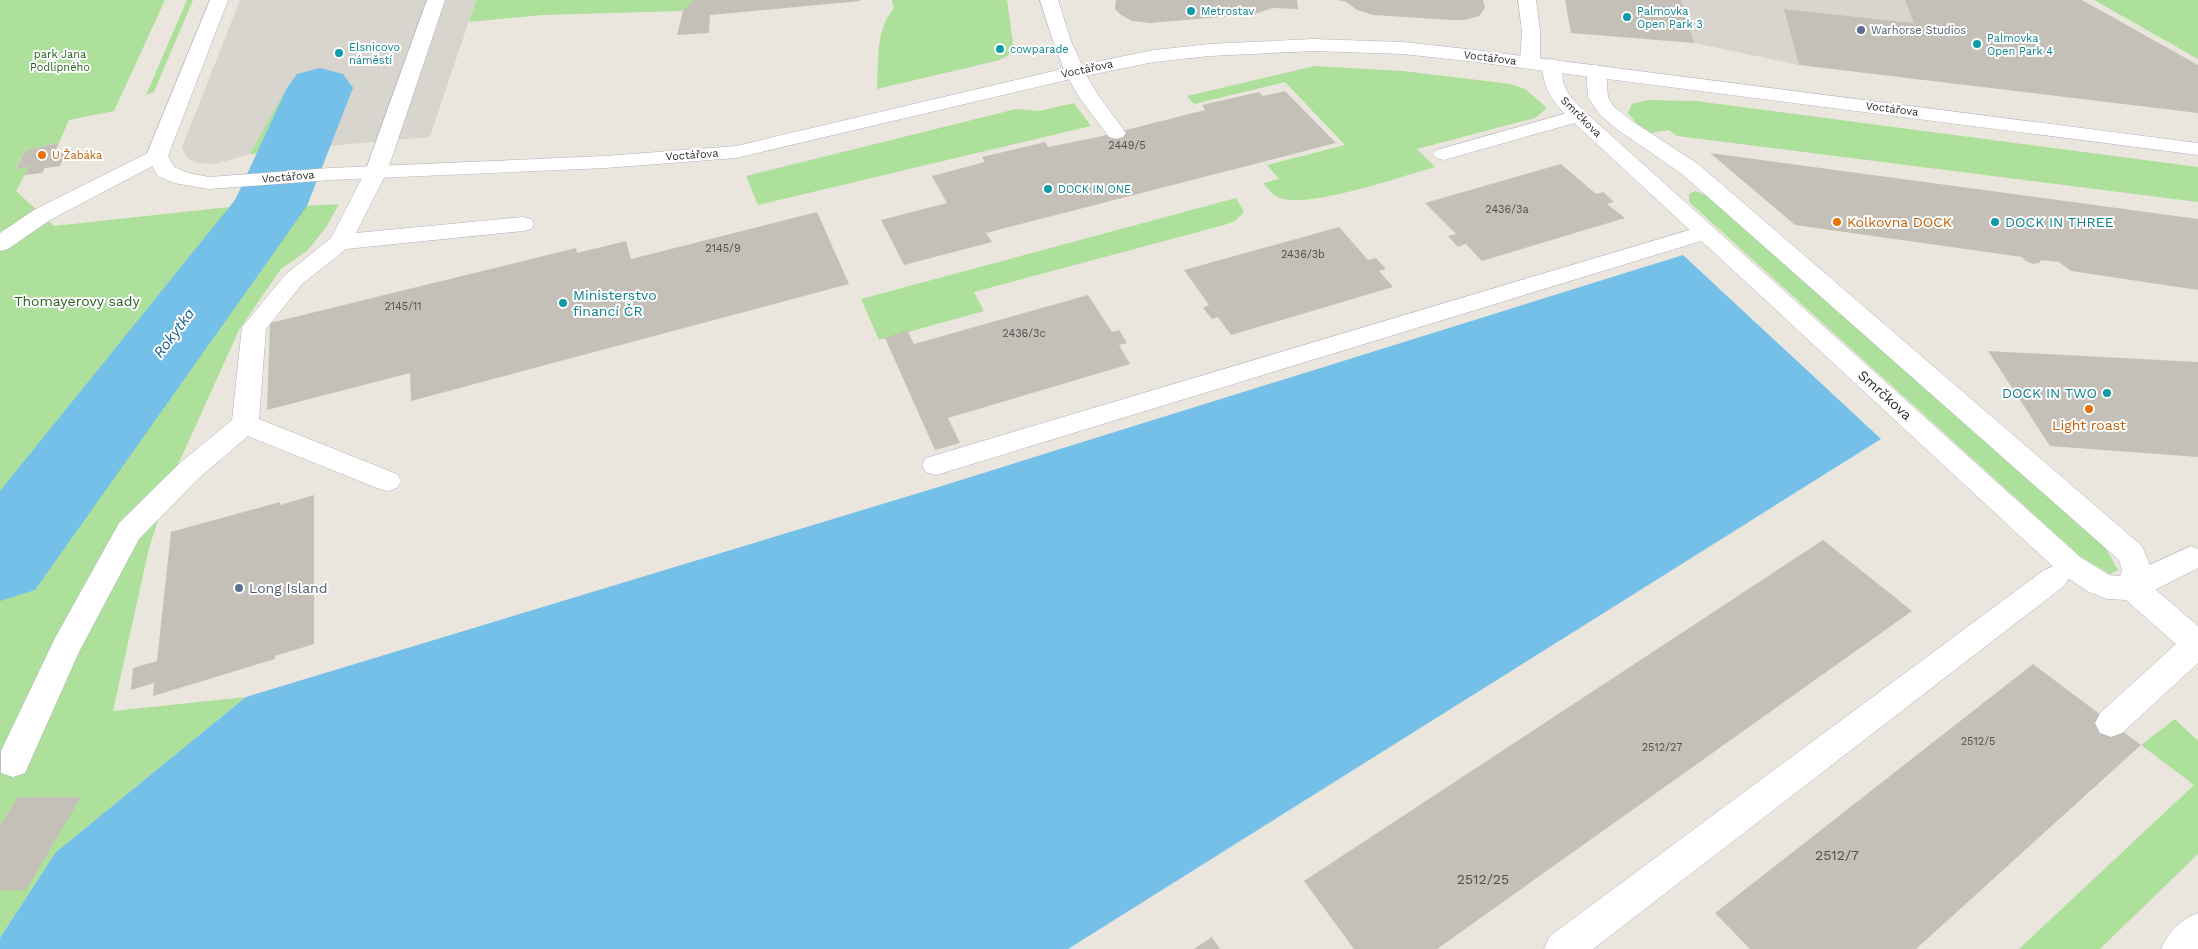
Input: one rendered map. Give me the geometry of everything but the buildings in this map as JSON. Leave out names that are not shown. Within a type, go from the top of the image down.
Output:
[{"type":"main road","points":[[0,244],[42,215],[157,156],[219,0]]},
{"type":"main road","points":[[13,762],[66,647],[129,531],[190,470],[245,424],[254,327],[294,279],[340,242],[376,172],[436,0]]},
{"type":"main road","points":[[1049,0],[1062,42],[1075,72],[1089,97],[1116,133]]},
{"type":"main road","points":[[1527,0],[1531,31],[1530,62]]},
{"type":"main road","name":"Voctářova","points":[[157,156],[166,171],[182,178],[209,183],[330,174],[605,162],[736,152],[1075,72],[1138,59],[1201,51],[1314,45],[1403,48],[1530,62],[2198,148]]},
{"type":"main road","name":"Smrčkova","points":[[1552,65],[1552,82],[1557,93],[1578,116],[2070,565],[2093,581],[2108,588],[2122,589],[2132,586],[2137,570],[2132,554],[1690,169],[1653,142],[1624,126],[1602,104],[1597,93],[1596,71]]},
{"type":"main road","points":[[1444,154],[1578,116]]},
{"type":"main road","points":[[1648,180],[1690,169]]},
{"type":"main road","points":[[340,242],[523,224]]},
{"type":"main road","points":[[936,465],[1706,232]]},
{"type":"main road","points":[[245,424],[387,481]]},
{"type":"main road","points":[[2111,723],[2198,644],[2132,586],[2190,558]]},
{"type":"main road","points":[[1563,949],[2054,578]]},
{"type":"main road","points":[[2180,949],[2198,931]]},
{"type":"green space","name":"Thomayerovy sady","points":[[0,0],[165,0],[114,111],[69,120],[59,143],[26,150],[16,168],[29,167],[16,191],[54,226],[229,207],[191,280],[0,519]]},
{"type":"green space","points":[[187,0],[193,0],[154,92],[146,95]]},
{"type":"green space","points":[[261,0],[403,0],[347,144],[250,154],[234,153]]},
{"type":"green space","points":[[476,0],[693,0],[683,11],[543,15],[469,22]]},
{"type":"green space","points":[[892,0],[1007,0],[1014,51],[996,61],[877,89],[879,46],[884,26],[894,8]]},
{"type":"green space","points":[[2094,0],[2198,0],[2198,59]]},
{"type":"green space","points":[[1315,66],[1403,71],[1511,84],[1525,89],[1546,107],[1535,118],[1417,149],[1435,167],[1379,184],[1333,195],[1312,199],[1294,200],[1280,198],[1273,194],[1263,183],[1279,179],[1267,165],[1345,145],[1285,82],[1194,104],[1187,96]]},
{"type":"green space","points":[[1648,100],[1696,101],[2198,167],[2198,202],[1677,136],[1669,130],[1651,133],[1636,123],[1628,113],[1632,104]]},
{"type":"green space","points":[[1074,103],[1091,126],[758,205],[746,176],[1016,109],[1039,111]]},
{"type":"green space","points":[[1695,191],[1708,196],[2104,545],[2118,570],[2110,574],[2081,557],[1689,202],[1689,194]]},
{"type":"green space","points":[[1236,198],[1244,212],[1235,221],[974,292],[984,311],[879,340],[861,299]]},
{"type":"green space","points":[[339,204],[327,226],[308,250],[281,269],[239,330],[172,478],[149,548],[113,711],[246,697],[56,852],[0,938],[0,590],[287,207]]},
{"type":"green space","points":[[2175,719],[2198,741],[2198,854],[2100,949],[2019,949],[2194,785],[2141,745]]},
{"type":"shaded area","name":"Elsnicovo náměstí","points":[[240,0],[476,0],[430,137],[327,146],[354,85],[285,91],[250,154],[215,164],[198,163],[187,158],[182,147]]},
{"type":"shaded area","points":[[1681,0],[1905,0],[1914,23],[1785,9],[1799,65],[1694,43]]},
{"type":"water","points":[[1683,255],[1881,439],[1068,949],[0,949],[0,938],[56,852],[246,697],[945,485]]},
{"type":"waterway","name":"Rokytka","points":[[0,562],[270,206],[320,88]]},
{"type":"place","name":"Metrostav","points":[[1191,11]]},
{"type":"place","name":"Palmovka Open Park 3","points":[[1627,17]]},
{"type":"place","name":"Warhorse Studios","points":[[1861,30]]},
{"type":"place","name":"Palmovka Open Park 4","points":[[1977,44]]},
{"type":"place","name":"cowparade","points":[[1000,49]]},
{"type":"place","name":"Elsnicovo náměstí","points":[[339,53]]},
{"type":"place","name":"U Žabáka","points":[[42,155]]},
{"type":"place","name":"DOCK IN ONE","points":[[1048,189]]},
{"type":"place","name":"Kolkovna DOCK","points":[[1837,222]]},
{"type":"place","name":"DOCK IN THREE","points":[[1995,222]]},
{"type":"place","name":"Ministerstvo financí ČR","points":[[563,303]]},
{"type":"place","name":"DOCK IN TWO","points":[[2107,393]]},
{"type":"place","name":"Light roast","points":[[2089,409]]},
{"type":"place","name":"Long Island","points":[[239,588]]},
{"type":"park label","name":"park Jana Podlipného","points":[[60,60]]}]
